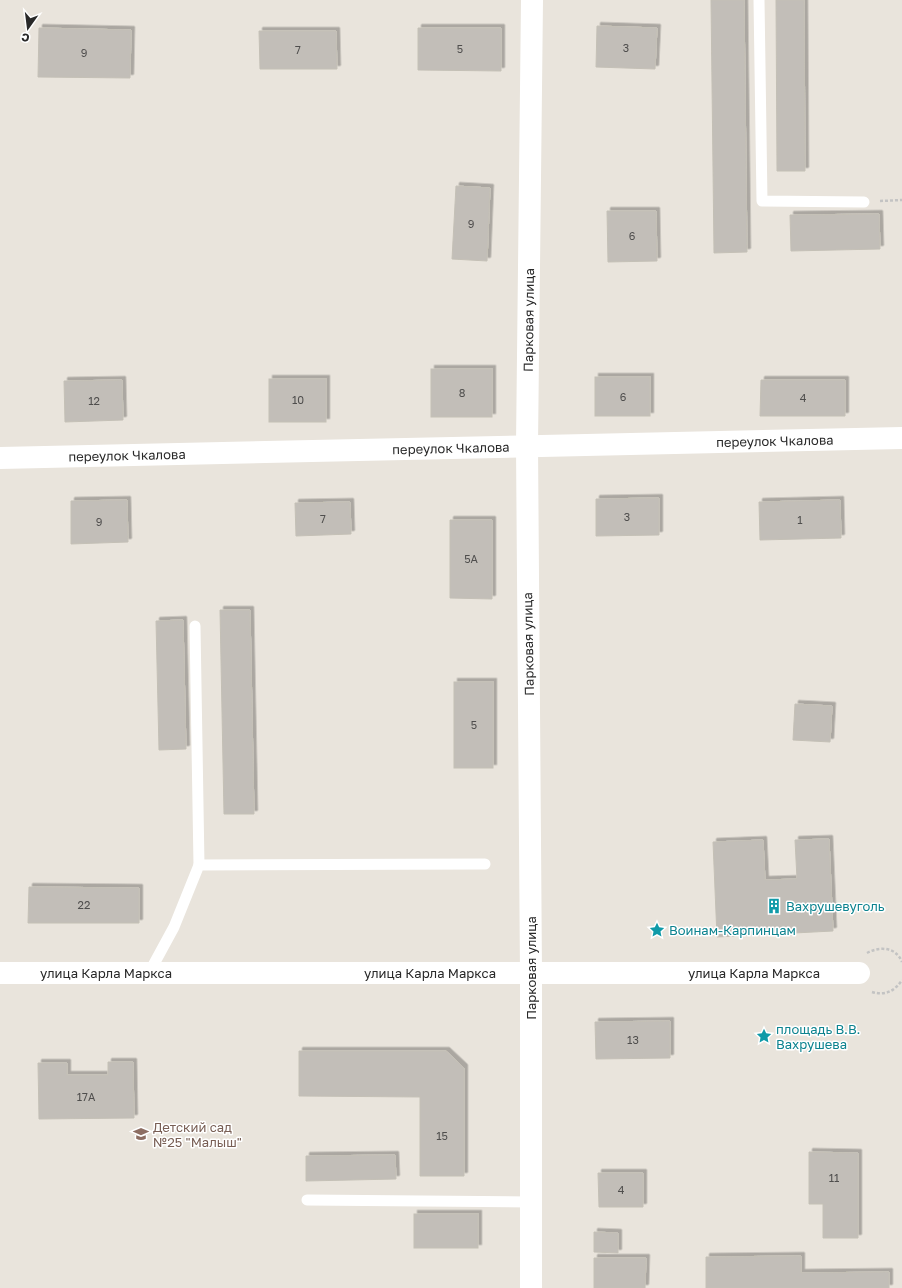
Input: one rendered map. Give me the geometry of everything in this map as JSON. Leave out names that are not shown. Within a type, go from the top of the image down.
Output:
[{"type":"street","name":"Парковая улица","points":[[532,0],[527,445],[532,1288]]},
{"type":"street","name":"переулок Чкалова","points":[[0,458],[527,445],[902,438]]},
{"type":"street","name":"улица Карла Маркса","points":[[0,973],[531,973],[865,982]]},
{"type":"lane","points":[[759,0],[762,201],[864,202]]},
{"type":"lane","points":[[149,973],[174,927],[199,866],[195,626]]},
{"type":"lane","points":[[199,866],[485,864]]},
{"type":"lane","points":[[307,1200],[532,1202]]},
{"type":"path","points":[[865,982],[885,993],[892,991],[902,980]]},
{"type":"building","points":[[711,0],[744,0],[747,252],[714,253]]},
{"type":"building","points":[[776,0],[804,0],[805,171],[777,171]]},
{"type":"building","points":[[597,26],[657,28],[655,69],[596,67]]},
{"type":"building","points":[[39,28],[131,30],[130,78],[38,77]]},
{"type":"building","points":[[418,28],[501,28],[501,71],[418,70]]},
{"type":"building","points":[[259,31],[336,31],[337,69],[260,69]]},
{"type":"building","points":[[456,186],[490,188],[487,261],[452,259]]},
{"type":"building","points":[[607,211],[656,211],[657,261],[608,262]]},
{"type":"building","points":[[879,214],[880,249],[791,251],[790,215]]},
{"type":"building","points":[[431,369],[492,369],[492,417],[431,417]]},
{"type":"building","points":[[595,377],[650,377],[650,416],[595,416]]},
{"type":"building","points":[[269,379],[326,379],[326,422],[269,422]]},
{"type":"building","points":[[122,380],[123,420],[65,422],[64,381]]},
{"type":"building","points":[[761,380],[845,380],[845,416],[760,416]]},
{"type":"building","points":[[659,498],[659,535],[596,536],[596,499]]},
{"type":"building","points":[[127,500],[128,542],[71,544],[71,501]]},
{"type":"building","points":[[840,500],[841,538],[760,540],[759,502]]},
{"type":"building","points":[[350,502],[351,534],[296,536],[295,503]]},
{"type":"building","points":[[450,520],[492,520],[492,599],[450,598]]},
{"type":"building","points":[[220,610],[250,610],[254,814],[224,814]]},
{"type":"building","points":[[183,620],[186,749],[159,750],[156,621]]},
{"type":"building","points":[[454,682],[493,682],[493,768],[454,768]]},
{"type":"building","points":[[795,704],[832,706],[830,742],[793,740]]},
{"type":"building","name":"Вахрушевуголь","points":[[829,839],[833,931],[717,937],[713,842],[763,840],[765,880],[797,879],[795,840]]},
{"type":"building","points":[[29,887],[139,888],[139,923],[28,923]]},
{"type":"building","points":[[670,1021],[670,1058],[596,1059],[595,1022]]},
{"type":"building","points":[[299,1051],[446,1051],[464,1068],[464,1176],[420,1176],[420,1097],[299,1096]]},
{"type":"building","points":[[108,1062],[133,1062],[134,1118],[39,1119],[38,1063],[67,1063],[67,1075],[108,1075]]},
{"type":"building","points":[[809,1152],[858,1153],[858,1238],[823,1238],[823,1204],[809,1204]]},
{"type":"building","points":[[395,1155],[396,1179],[306,1181],[306,1156]]},
{"type":"building","points":[[598,1173],[643,1173],[643,1207],[599,1207]]},
{"type":"building","points":[[414,1214],[478,1214],[478,1248],[414,1248]]},
{"type":"building","points":[[594,1232],[618,1233],[618,1253],[594,1252]]},
{"type":"building","points":[[801,1256],[801,1273],[889,1272],[889,1288],[706,1288],[706,1257]]},
{"type":"building","points":[[594,1258],[646,1258],[645,1288],[594,1288]]},
{"type":"place","name":"Вахрушевуголь","points":[[774,906]]},
{"type":"place","name":"Воинам-Карпинцам","points":[[657,930]]},
{"type":"place","name":"площадь В.В. Вахрушева","points":[[764,1036]]},
{"type":"place","name":"Детский сад №25 \"Малыш\"","points":[[141,1134]]}]
